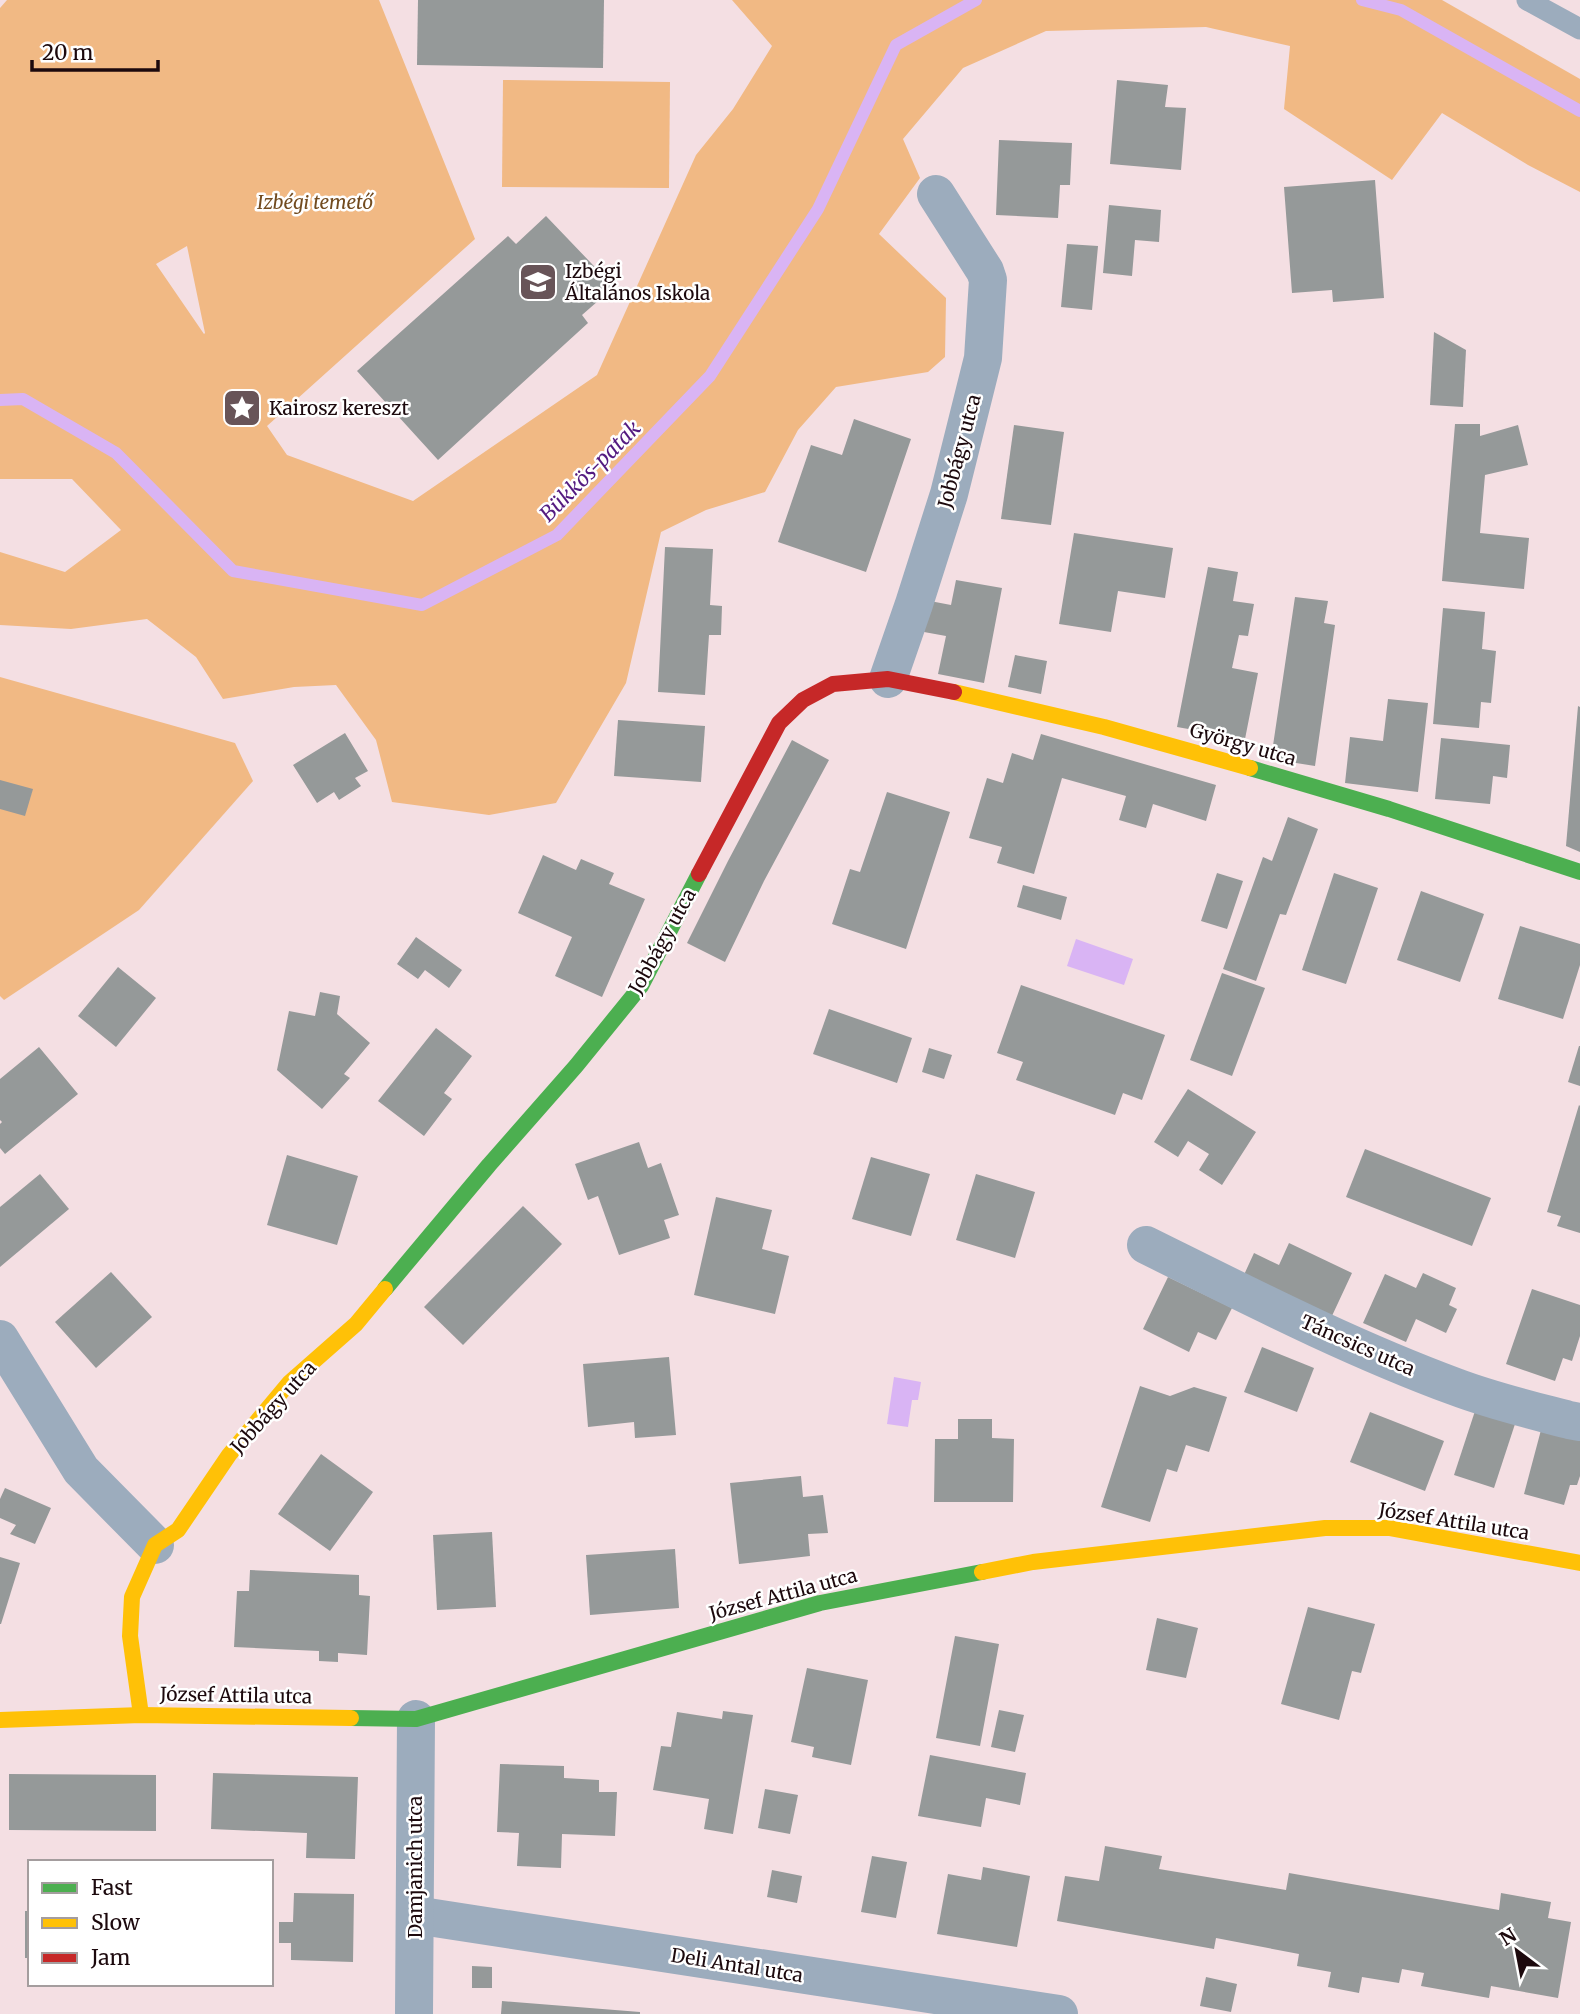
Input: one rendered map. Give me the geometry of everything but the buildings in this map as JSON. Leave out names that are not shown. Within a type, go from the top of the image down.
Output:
[{"type":"street","name":"Jobbágy utca","points":[[141,1715],[130,1636],[132,1597],[155,1545],[178,1530],[229,1455],[289,1383],[356,1324],[641,986],[779,723],[803,700],[833,684],[888,679],[948,494],[983,358],[988,280],[936,194]]},
{"type":"street","name":"György utca","points":[[888,679],[1116,730],[1389,809],[1580,872]]},
{"type":"street","name":"Táncsics utca","points":[[1146,1245],[1359,1347],[1458,1388],[1580,1422]]},
{"type":"street","points":[[0,1339],[81,1470],[155,1545]]},
{"type":"street","name":"József Attila utca","points":[[0,1720],[141,1715],[416,1719],[820,1603],[1033,1562],[1325,1528],[1389,1528],[1580,1563]]},
{"type":"street","name":"Damjanich utca","points":[[414,2014],[416,1719]]},
{"type":"street","name":"Deli Antal utca","points":[[415,1915],[1059,2014]]},
{"type":"lane","points":[[1527,0],[1580,29]]},
{"type":"green space","name":"Izbégi temető","points":[[7,0],[379,0],[475,239],[267,426],[287,455],[413,501],[597,375],[696,155],[733,109],[772,46],[732,0],[1442,0],[1580,79],[1580,192],[1528,165],[1442,113],[1392,180],[1284,109],[1290,46],[1206,27],[1046,31],[963,68],[903,139],[920,178],[879,234],[946,298],[945,357],[928,372],[836,387],[798,430],[765,492],[706,510],[661,532],[626,683],[556,803],[489,815],[392,802],[376,740],[336,685],[294,687],[223,699],[196,657],[147,619],[71,629],[0,625],[0,552],[65,572],[121,530],[72,479],[0,479],[0,8]],"holes":[[[187,246],[205,333],[156,264]]]},
{"type":"green space","points":[[503,80],[670,82],[669,188],[502,187]]},
{"type":"green space","points":[[0,677],[235,743],[253,781],[139,910],[4,1000],[0,996]]},
{"type":"shaded area","points":[[1076,939],[1133,959],[1124,985],[1067,966]]},
{"type":"shaded area","points":[[894,1377],[921,1382],[918,1400],[912,1400],[908,1427],[887,1424]]},
{"type":"waterway","name":"Bükkös-patak","points":[[0,400],[23,399],[116,453],[233,571],[422,605],[557,535],[710,376],[818,209],[896,45],[976,0]]},
{"type":"waterway","name":"Bükkös-patak","points":[[1362,0],[1401,10],[1580,111]]},
{"type":"traffic: fast","points":[[1250,768],[1389,809],[1580,872]]},
{"type":"traffic: fast","points":[[385,1289],[641,986],[699,874]]},
{"type":"traffic: fast","points":[[351,1718],[416,1719],[820,1603],[982,1572]]},
{"type":"traffic: slow","points":[[954,692],[1104,727],[1250,768]]},
{"type":"traffic: slow","points":[[141,1715],[130,1636],[132,1597],[155,1545],[178,1530],[229,1455],[289,1383],[356,1324],[385,1289]]},
{"type":"traffic: slow","points":[[982,1572],[1033,1562],[1325,1528],[1389,1528],[1580,1563]]},
{"type":"traffic: slow","points":[[0,1720],[141,1715],[351,1718]]},
{"type":"traffic: jam","points":[[699,874],[779,723],[803,700],[833,684],[888,679],[954,692]]},
{"type":"place","name":"Izbégi Általános Iskola","points":[[538,282]]},
{"type":"place","name":"Kairosz kereszt","points":[[242,408]]}]
